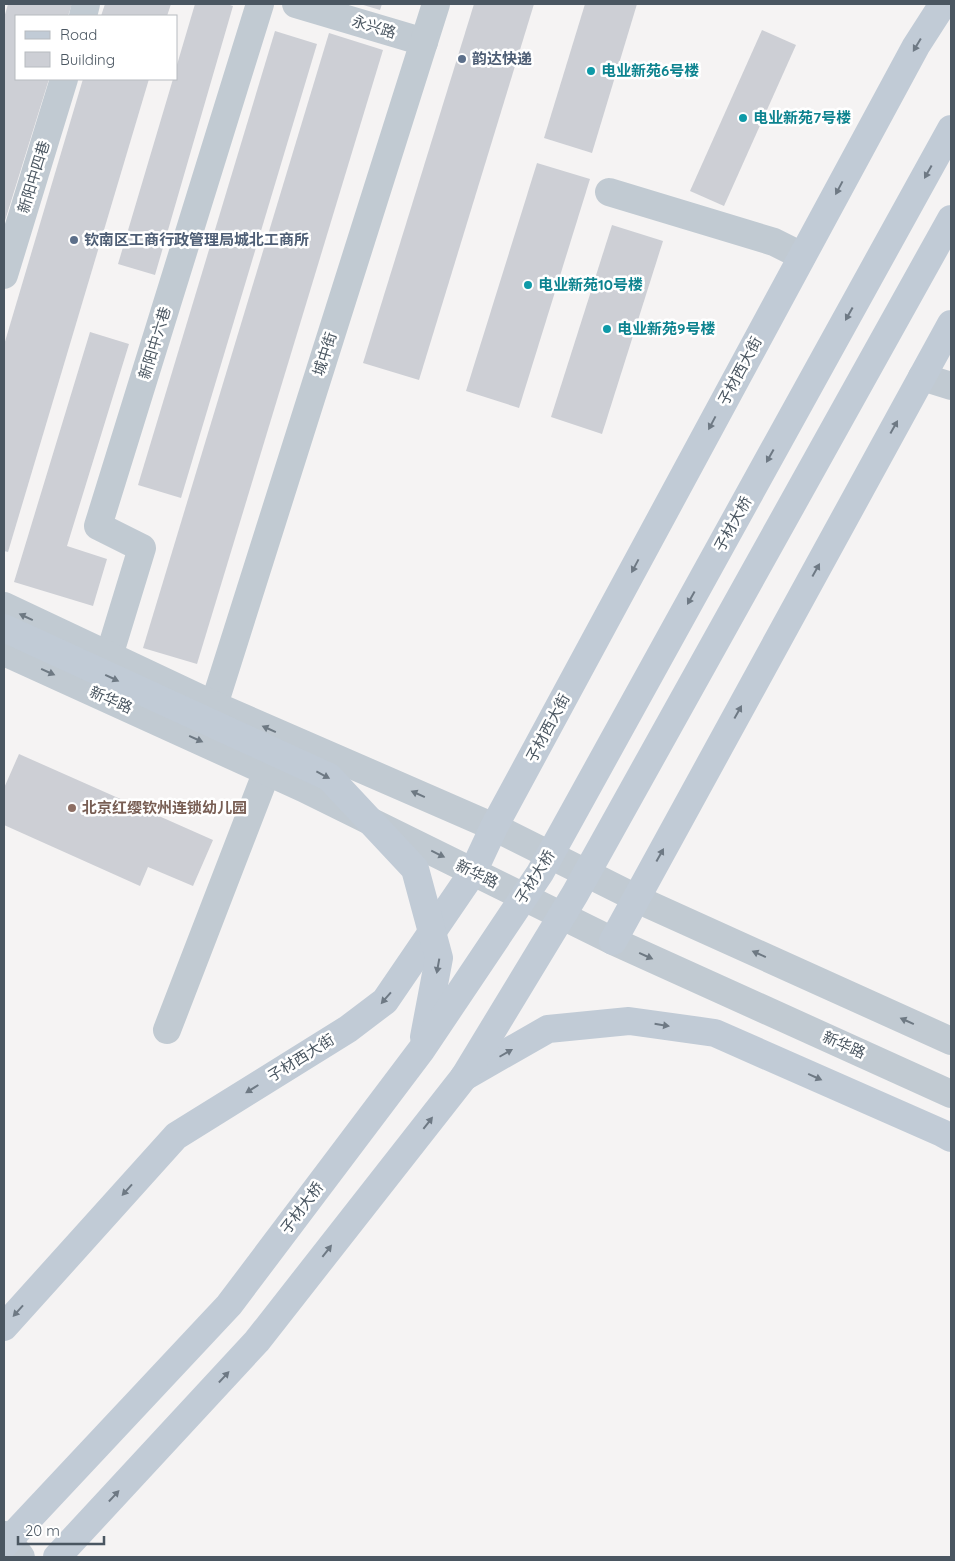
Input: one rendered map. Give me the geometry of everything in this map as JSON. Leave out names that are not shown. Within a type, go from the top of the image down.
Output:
[{"type":"main road","name":"子材西大街","points":[[4,1327],[176,1136],[348,1029],[385,1001],[473,872],[494,827],[802,256],[916,46],[943,4]]},
{"type":"main road","name":"子材大桥","points":[[4,1545],[229,1305],[422,1049],[540,873],[951,129]]},
{"type":"main road","points":[[57,1557],[257,1341],[464,1077],[575,894],[951,219]]},
{"type":"main road","points":[[613,941],[951,324]]},
{"type":"main road","points":[[4,628],[329,777],[414,869],[439,958],[422,1049]]},
{"type":"main road","points":[[464,1077],[548,1029],[629,1020],[715,1034],[951,1138]]},
{"type":"street","name":"新阳中六巷","points":[[109,656],[142,548],[98,526],[260,4]]},
{"type":"street","name":"城中街","points":[[214,705],[436,4]]},
{"type":"street","name":"永兴路","points":[[302,5],[424,42]]},
{"type":"street","name":"新阳中四巷","points":[[4,275],[64,80]]},
{"type":"street","points":[[609,192],[774,242],[802,256]]},
{"type":"street","points":[[922,376],[951,386]]},
{"type":"street","points":[[4,606],[214,705],[494,827],[636,898],[951,1041]]},
{"type":"street","name":"新华路","points":[[4,652],[266,771],[613,941],[951,1094]]},
{"type":"street","points":[[167,1030],[266,771]]},
{"type":"street","points":[[4,1535],[20,1557]]},
{"type":"building","points":[[8,4],[72,4],[68,15],[15,15],[15,80],[49,80],[4,224],[4,18]]},
{"type":"building","points":[[105,4],[171,4],[167,15],[101,15]]},
{"type":"building","points":[[195,4],[227,4],[233,6],[155,275],[118,264],[173,80],[178,80],[178,61]]},
{"type":"building","points":[[360,4],[382,4],[380,10]]},
{"type":"building","points":[[474,4],[534,4],[419,380],[363,363]]},
{"type":"building","name":"电业新苑6号楼","points":[[585,4],[637,4],[592,153],[544,138]]},
{"type":"building","name":"电业新苑7号楼","points":[[762,30],[796,45],[724,206],[690,191]]},
{"type":"building","points":[[275,31],[317,44],[181,498],[138,485]]},
{"type":"building","points":[[329,33],[383,50],[197,664],[143,648]]},
{"type":"building","points":[[83,80],[149,80],[8,552],[4,551],[4,345]]},
{"type":"building","name":"电业新苑10号楼","points":[[537,163],[590,179],[519,408],[466,391]]},
{"type":"building","name":"电业新苑9号楼","points":[[612,225],[663,241],[602,434],[551,417]]},
{"type":"building","points":[[90,332],[129,344],[67,546],[107,559],[93,606],[14,582]]},
{"type":"building","name":"北京红缨钦州连锁幼儿园","points":[[19,754],[213,840],[193,886],[148,867],[140,886],[4,825],[4,788]]},
{"type":"place","name":"韵达快递","points":[[462,59]]},
{"type":"place","name":"电业新苑6号楼","points":[[591,71]]},
{"type":"place","name":"电业新苑7号楼","points":[[743,118]]},
{"type":"place","name":"钦南区工商行政管理局城北工商所","points":[[74,240]]},
{"type":"place","name":"电业新苑10号楼","points":[[528,285]]},
{"type":"place","name":"电业新苑9号楼","points":[[607,329]]},
{"type":"place","name":"北京红缨钦州连锁幼儿园","points":[[72,808]]}]
